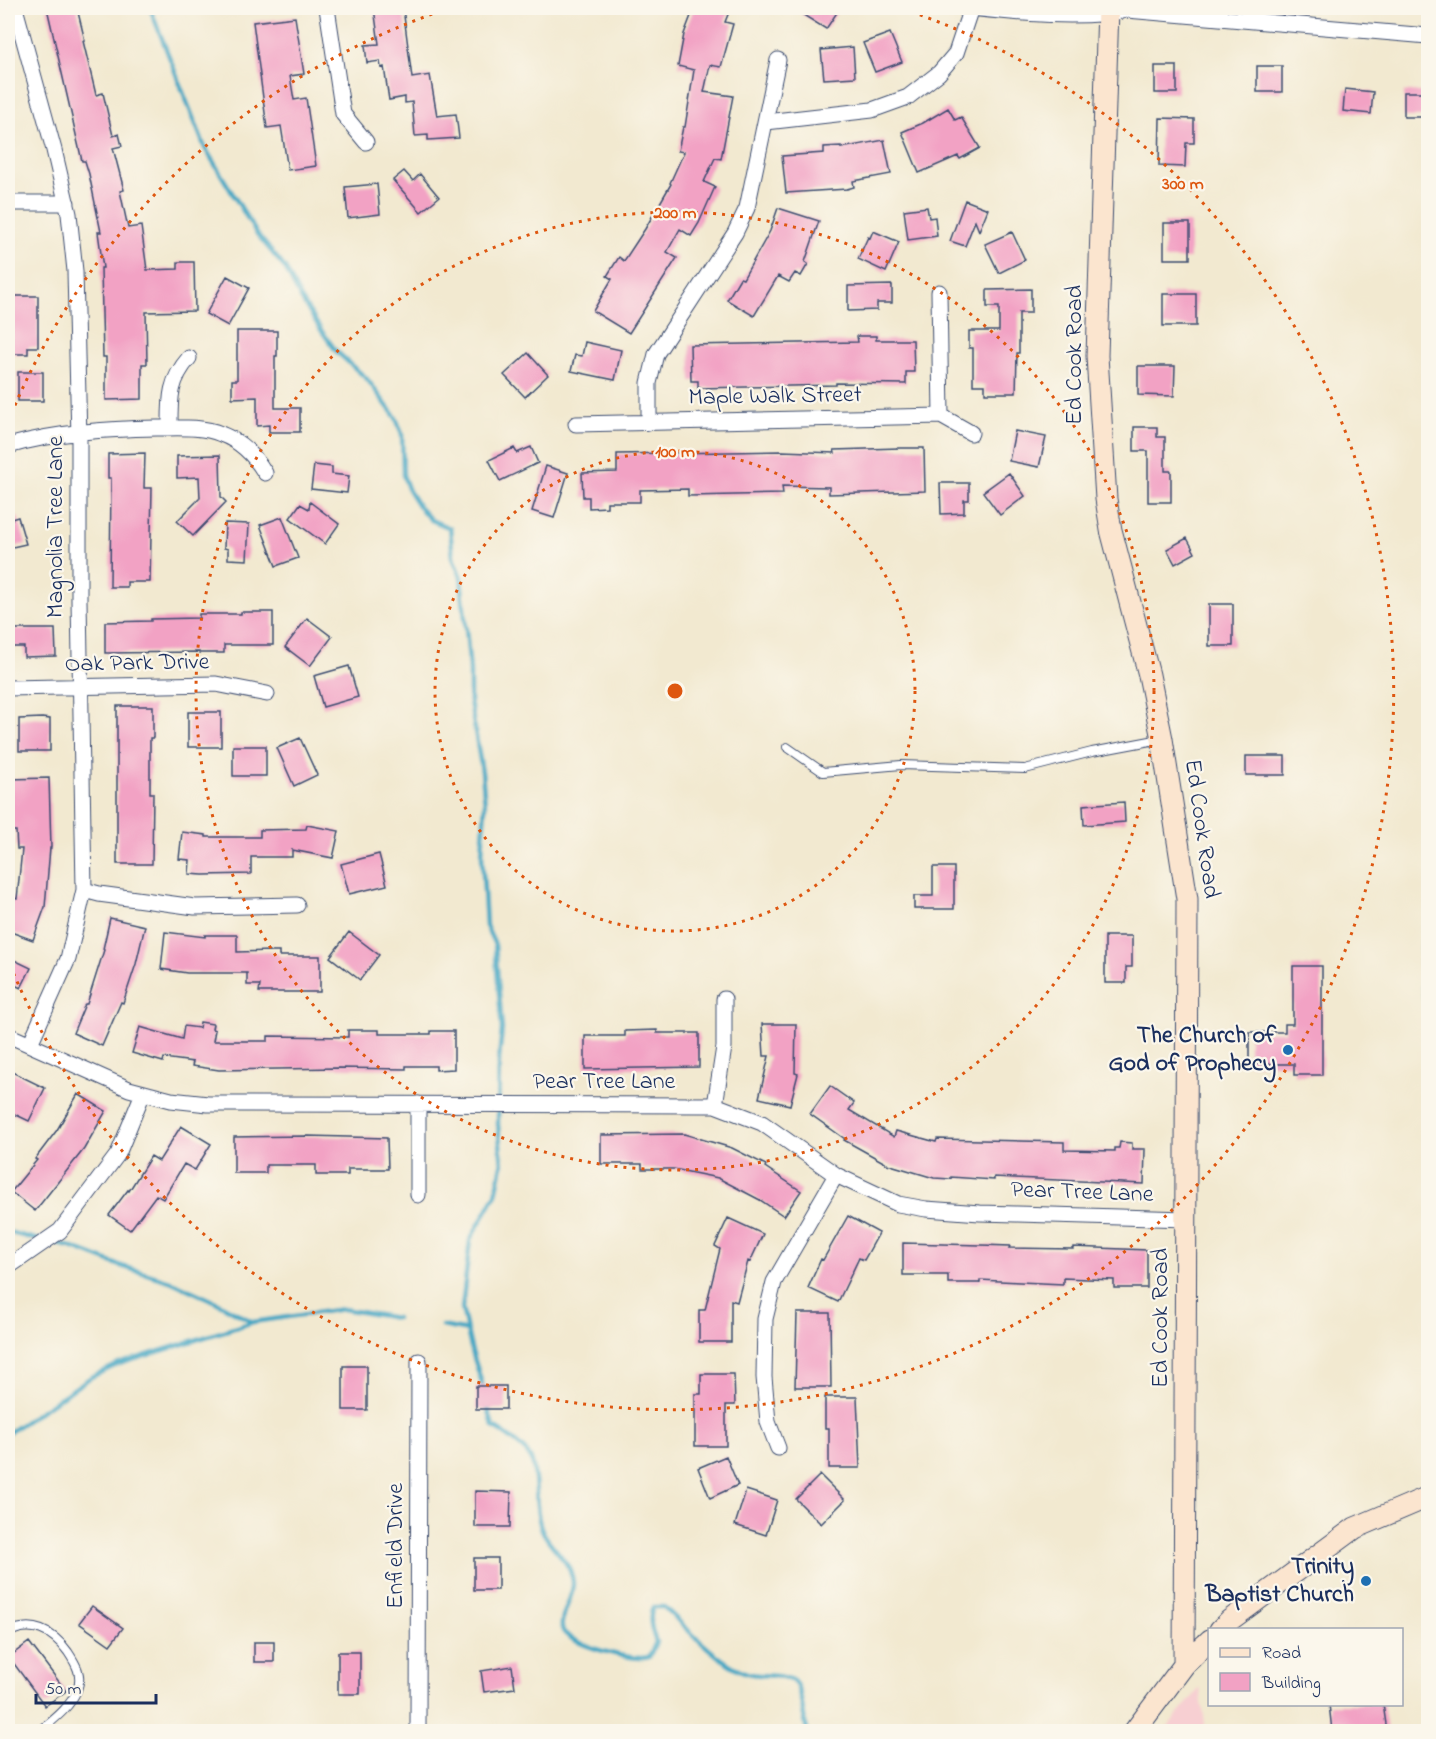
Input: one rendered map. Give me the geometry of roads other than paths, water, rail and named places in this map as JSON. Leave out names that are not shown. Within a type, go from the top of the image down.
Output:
[{"type":"street","name":"Magnolia Tree Lane","points":[[15,8],[67,203],[75,271],[78,432],[84,890],[68,959],[30,1044]]},
{"type":"street","points":[[327,8],[343,114],[366,142]]},
{"type":"street","points":[[766,122],[872,111],[908,97],[939,73],[956,52],[971,8],[1024,13],[1127,10],[1428,36]]},
{"type":"street","name":"Ed Cook Road","points":[[1108,11],[1097,356],[1106,499],[1111,530],[1149,675],[1162,739],[1187,899],[1184,1665]]},
{"type":"street","points":[[649,423],[649,383],[656,354],[735,232],[747,208],[778,60]]},
{"type":"street","points":[[8,203],[67,203]]},
{"type":"street","points":[[939,292],[941,416],[971,433]]},
{"type":"street","points":[[170,428],[171,394],[174,382],[178,370],[189,358]]},
{"type":"street","name":"Maple Walk Street","points":[[576,424],[941,416]]},
{"type":"street","points":[[8,446],[78,432],[108,429],[209,430],[233,440],[256,457],[265,473]]},
{"type":"street","name":"Oak Park Drive","points":[[8,688],[216,684],[267,694]]},
{"type":"street","points":[[84,890],[195,907],[297,905]]},
{"type":"street","points":[[715,1105],[724,1047],[724,999]]},
{"type":"street","name":"Pear Tree Lane","points":[[8,1035],[129,1089],[171,1100],[208,1104],[715,1105],[762,1123],[836,1175],[898,1204],[926,1209],[980,1213],[1187,1219]]},
{"type":"street","points":[[8,1267],[60,1231],[67,1222],[118,1154],[143,1093]]},
{"type":"street","points":[[418,1104],[418,1195]]},
{"type":"street","points":[[778,1448],[768,1422],[764,1377],[765,1319],[774,1282],[836,1175]]},
{"type":"street","name":"Enfield Drive","points":[[418,1731],[419,1361]]},
{"type":"street","points":[[1221,1628],[1355,1528],[1428,1497]]},
{"type":"street","points":[[1134,1731],[1184,1665],[1208,1641]]},
{"type":"lane","points":[[787,747],[823,772],[901,765],[1025,769],[1092,752],[1162,739]]},
{"type":"lane","points":[[8,1633],[25,1627],[51,1633],[61,1642],[78,1666],[78,1689],[72,1700],[62,1712],[39,1731]]},
{"type":"waterway","points":[[150,8],[205,148],[257,234],[285,268],[321,330],[336,351],[367,379],[396,418],[402,434],[403,475],[419,507],[431,520],[450,528],[453,558],[461,577],[470,671],[470,701],[482,772],[485,805],[482,855],[486,926],[495,945],[502,1029],[498,1124],[502,1165],[496,1194],[470,1240],[462,1308],[484,1390]]},
{"type":"waterway","points":[[1428,914],[1421,953],[1423,992],[1428,1018]]},
{"type":"waterway","points":[[8,1232],[39,1240]]},
{"type":"waterway","points":[[50,1242],[170,1281],[253,1322]]},
{"type":"waterway","points":[[8,1433],[91,1377],[119,1364],[253,1322],[343,1309],[396,1318]]},
{"type":"waterway","points":[[442,1326],[468,1331]]},
{"type":"waterway","points":[[487,1404],[493,1427],[520,1446],[531,1459],[540,1524],[572,1575],[573,1589],[562,1621],[563,1631],[578,1642],[603,1651],[630,1657],[649,1657],[656,1642],[651,1624],[653,1607],[664,1607],[726,1662],[747,1673],[780,1676],[795,1683],[800,1693],[808,1732]]},
{"type":"place","name":"The Church of God of Prophecy","points":[[1288,1050]]},
{"type":"place","name":"Trinity Baptist Church","points":[[1366,1581]]}]
